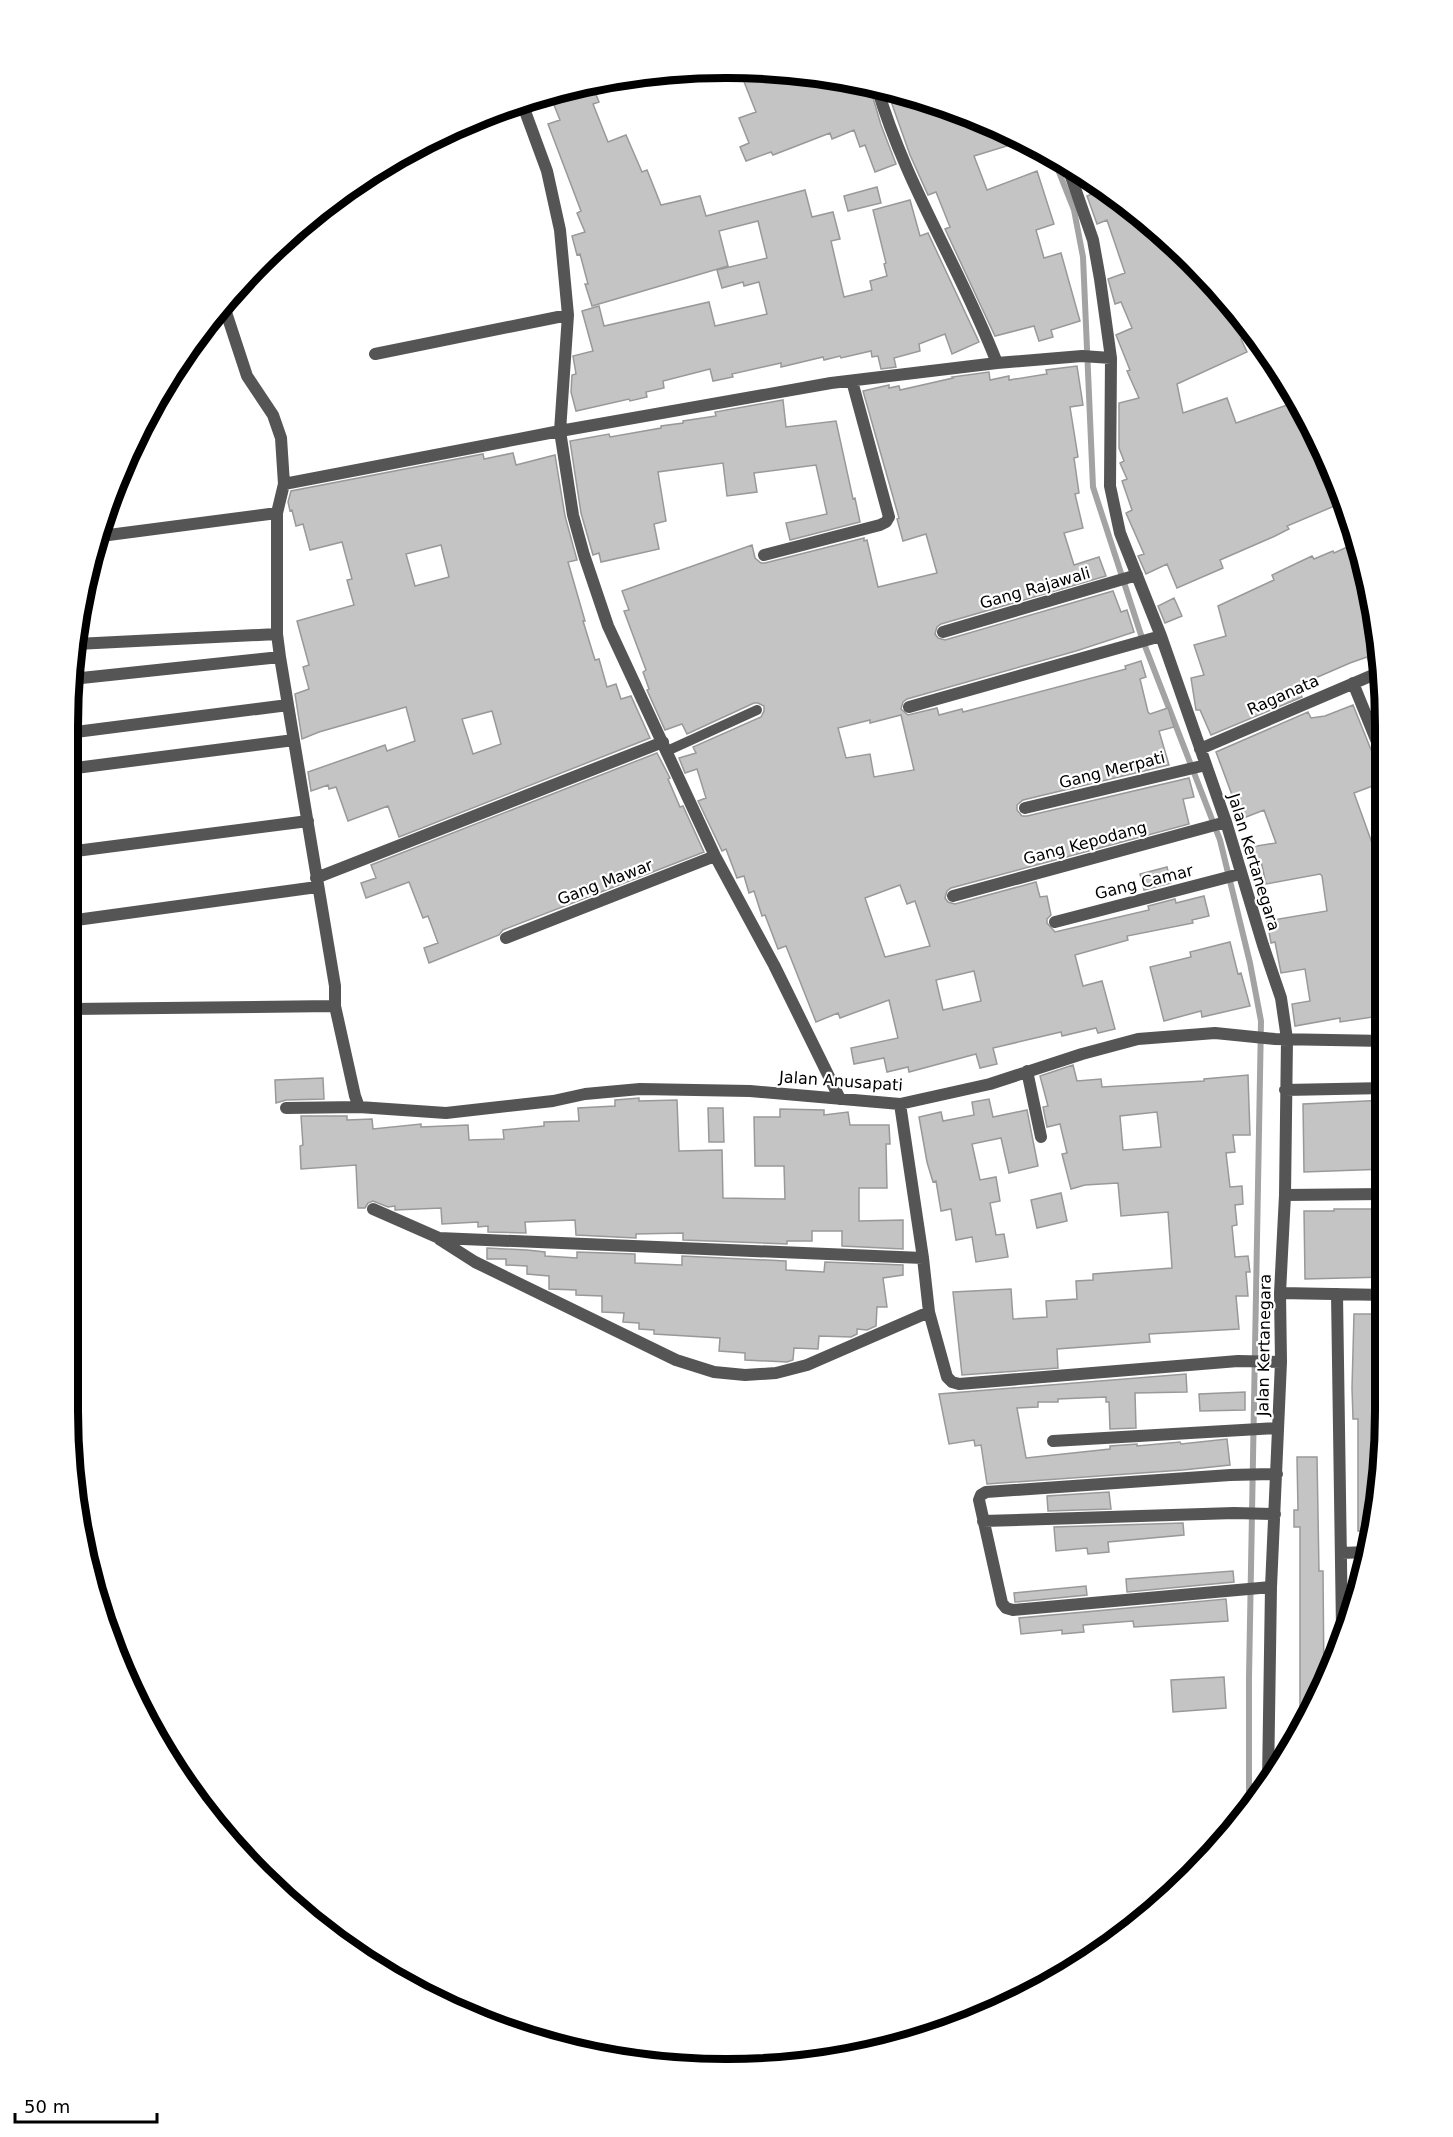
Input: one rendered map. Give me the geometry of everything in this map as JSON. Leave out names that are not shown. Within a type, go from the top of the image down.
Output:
[{"type":"street","points":[[880,97],[899,149],[930,220],[988,339],[997,363]]},
{"type":"street","points":[[525,110],[547,171],[560,230],[568,315],[560,431],[573,515],[584,555],[608,626],[716,856],[774,965],[840,1099]]},
{"type":"street","name":"Jalan Kertanegara","points":[[1072,178],[1093,240],[1106,357],[1110,486],[1120,533],[1134,576],[1200,749],[1202,766],[1217,824],[1234,876],[1281,998],[1286,1195],[1280,1293],[1279,1362],[1272,1429],[1277,1474],[1270,1514],[1266,1588],[1268,1768]]},
{"type":"street","points":[[227,314],[247,376],[273,415],[281,438],[284,483],[277,513],[277,634],[316,883],[335,986],[335,1006],[359,1107]]},
{"type":"street","points":[[375,354],[568,315]]},
{"type":"street","points":[[284,483],[831,383],[997,363],[1082,356],[1106,357]]},
{"type":"street","points":[[764,555],[880,525],[889,517],[852,381]]},
{"type":"street","points":[[107,535],[277,513]]},
{"type":"street","name":"Gang Rajawali","points":[[943,632],[1134,576]]},
{"type":"street","points":[[84,644],[277,634]]},
{"type":"street","points":[[909,707],[1157,637]]},
{"type":"street","points":[[80,678],[280,657]]},
{"type":"street","name":"Raganata","points":[[1200,749],[1373,675]]},
{"type":"street","points":[[1353,682],[1375,737]]},
{"type":"street","points":[[78,732],[288,705]]},
{"type":"street","points":[[78,768],[294,740]]},
{"type":"street","points":[[78,920],[316,883],[665,747]]},
{"type":"street","name":"Gang Merpati","points":[[1025,808],[1202,766]]},
{"type":"street","points":[[78,851],[308,821]]},
{"type":"street","name":"Gang Kepodang","points":[[953,896],[1217,824]]},
{"type":"street","name":"Gang Mawar","points":[[506,938],[716,856]]},
{"type":"street","name":"Gang Camar","points":[[1055,922],[1234,876]]},
{"type":"street","points":[[78,1009],[335,1006]]},
{"type":"street","name":"Jalan Anusapati","points":[[286,1108],[359,1107],[446,1113],[640,1089],[750,1091],[900,1104],[990,1084],[1138,1039],[1193,1034],[1233,1034],[1281,1039],[1375,1041]]},
{"type":"street","points":[[1027,1071],[1041,1137]]},
{"type":"street","points":[[1285,1090],[1375,1088]]},
{"type":"street","points":[[900,1104],[924,1258],[929,1312],[947,1377],[952,1382],[959,1384],[1238,1361],[1279,1362]]},
{"type":"street","points":[[1286,1195],[1375,1194]]},
{"type":"street","points":[[373,1209],[439,1238],[475,1262],[676,1360],[714,1372],[745,1375],[776,1373],[807,1365],[929,1312]]},
{"type":"street","points":[[439,1238],[924,1258]]},
{"type":"street","points":[[1280,1293],[1375,1295]]},
{"type":"street","points":[[1337,1294],[1342,1616]]},
{"type":"street","points":[[1053,1442],[1272,1429]]},
{"type":"street","points":[[1266,1588],[1013,1610],[1006,1608],[1002,1603],[979,1500],[986,1492],[1230,1475],[1277,1474]]},
{"type":"street","points":[[983,1521],[1234,1513],[1270,1514]]},
{"type":"street","points":[[1341,1553],[1359,1552]]},
{"type":"lane","points":[[665,747],[756,710]]},
{"type":"building","points":[[743,78],[811,84],[872,95],[896,164],[875,172],[865,145],[860,147],[854,130],[832,139],[830,133],[773,155],[771,152],[746,161],[740,147],[749,143],[739,118],[756,112]]},
{"type":"building","points":[[595,91],[599,102],[593,104],[608,142],[626,135],[642,172],[647,170],[661,205],[700,196],[706,216],[805,190],[812,217],[833,212],[840,239],[831,241],[844,297],[872,290],[870,281],[887,276],[873,210],[910,200],[920,236],[928,233],[979,342],[952,354],[945,334],[919,344],[920,351],[894,358],[896,367],[881,369],[878,356],[872,357],[871,351],[841,358],[840,356],[824,360],[823,357],[781,367],[781,363],[732,374],[733,377],[713,381],[710,369],[663,381],[664,388],[646,392],[647,397],[576,411],[571,392],[572,375],[576,374],[573,356],[593,351],[582,311],[599,306],[604,326],[709,302],[715,326],[767,314],[759,282],[744,286],[743,282],[722,288],[717,270],[767,258],[758,221],[719,231],[728,266],[592,306],[585,284],[588,284],[580,254],[577,255],[572,236],[585,232],[577,213],[581,211],[548,124],[560,120],[553,102]]},
{"type":"building","points":[[890,99],[935,112],[1012,144],[974,156],[987,190],[1037,171],[1054,224],[1036,230],[1044,258],[1061,253],[1080,321],[1051,330],[1053,337],[1039,341],[1034,326],[995,336],[945,229],[950,227],[936,192],[928,195],[910,155]]},
{"type":"building","points":[[877,187],[881,203],[848,211],[844,196]]},
{"type":"building","points":[[1095,193],[1154,239],[1214,299],[1245,337],[1241,339],[1247,352],[1177,384],[1183,413],[1227,398],[1236,423],[1289,404],[1326,478],[1336,505],[1287,526],[1289,529],[1220,560],[1223,568],[1177,588],[1167,564],[1146,574],[1138,556],[1144,554],[1126,513],[1132,510],[1122,481],[1127,479],[1120,463],[1124,461],[1119,448],[1119,403],[1139,398],[1127,371],[1130,370],[1116,335],[1132,328],[1121,302],[1115,304],[1108,279],[1125,273],[1107,220],[1097,224],[1087,196]]},
{"type":"building","points":[[1077,366],[1083,405],[1070,407],[1078,457],[1074,458],[1079,493],[1075,494],[1083,528],[1064,533],[1074,565],[1099,557],[1106,576],[941,624],[937,627],[935,634],[938,638],[945,640],[1113,591],[1121,612],[1127,610],[1134,632],[1076,651],[907,699],[903,702],[901,709],[908,715],[937,708],[939,715],[962,709],[963,712],[1126,669],[1125,666],[1141,661],[1146,677],[1140,679],[1148,712],[1150,714],[1168,708],[1174,727],[1159,731],[1169,765],[1023,800],[1017,805],[1017,810],[1022,816],[1027,816],[1189,778],[1194,797],[1183,799],[1189,824],[951,888],[947,891],[945,898],[948,902],[955,904],[1036,882],[1040,897],[1047,896],[1051,915],[1047,923],[1055,932],[1149,910],[1148,906],[1175,899],[1176,903],[1204,896],[1209,916],[1192,920],[1193,923],[1127,936],[1128,940],[1075,955],[1083,986],[1102,981],[1115,1029],[1098,1033],[1096,1028],[1062,1036],[1061,1032],[993,1048],[997,1064],[980,1068],[976,1054],[909,1072],[908,1067],[887,1072],[884,1058],[854,1064],[851,1048],[898,1038],[889,1000],[840,1018],[838,1013],[816,1022],[786,946],[778,949],[765,915],[762,916],[754,891],[749,893],[744,876],[737,878],[726,849],[722,851],[698,801],[706,798],[697,769],[685,773],[679,758],[696,753],[693,747],[761,717],[764,706],[754,703],[687,734],[682,724],[665,730],[647,690],[649,689],[643,672],[646,670],[624,611],[629,610],[622,591],[752,545],[755,558],[765,563],[864,538],[864,541],[867,540],[878,587],[937,573],[926,534],[903,541],[897,519],[899,518],[863,391],[889,385],[889,388],[899,386],[900,390],[952,377],[989,372],[990,380],[1009,376],[1009,380],[1047,374],[1046,370]],"holes":[[[901,715],[914,770],[874,777],[870,754],[846,758],[838,728]],[[900,885],[907,904],[915,901],[930,946],[885,957],[865,898]],[[974,971],[981,1001],[943,1010],[936,980]]]},
{"type":"building","points":[[783,400],[786,427],[836,421],[860,522],[790,540],[786,523],[827,514],[816,465],[754,473],[757,492],[727,496],[723,463],[658,472],[666,521],[654,524],[659,549],[601,562],[599,553],[593,555],[581,513],[570,441],[661,428],[661,426],[683,423],[683,421],[716,416],[715,412]]},
{"type":"building","points":[[513,453],[516,465],[555,455],[565,516],[577,560],[568,562],[595,660],[599,659],[607,687],[616,684],[621,699],[631,696],[650,738],[399,837],[388,806],[348,821],[336,787],[329,789],[328,785],[311,791],[308,772],[385,745],[387,751],[415,741],[406,707],[302,739],[295,694],[309,689],[303,667],[309,665],[297,621],[354,605],[347,580],[352,579],[342,542],[310,550],[303,524],[296,526],[288,502],[291,491],[483,454],[484,459]],"holes":[[[441,545],[449,577],[415,586],[406,554]],[[492,711],[501,744],[473,754],[462,719]]]},
{"type":"building","points":[[1349,546],[1363,600],[1372,667],[1367,657],[1350,663],[1297,686],[1302,697],[1211,735],[1200,710],[1196,710],[1191,678],[1204,675],[1194,645],[1226,636],[1218,606],[1274,580],[1272,575],[1312,556],[1314,559],[1333,551],[1334,553]]},
{"type":"building","points":[[1174,598],[1182,616],[1165,623],[1158,606]]},
{"type":"building","points":[[1353,705],[1375,760],[1375,785],[1354,793],[1372,843],[1375,867],[1375,1017],[1340,1022],[1340,1018],[1295,1026],[1292,1004],[1310,1001],[1305,969],[1281,973],[1275,942],[1271,943],[1267,921],[1327,911],[1322,876],[1320,874],[1266,884],[1261,861],[1253,862],[1250,847],[1276,843],[1264,810],[1241,819],[1216,752],[1308,712],[1311,718],[1325,716]]},
{"type":"building","points":[[657,753],[670,778],[668,779],[680,807],[683,806],[704,852],[503,930],[499,935],[429,963],[424,948],[438,943],[428,916],[423,918],[409,882],[366,898],[361,883],[376,878],[371,865]]},
{"type":"building","points":[[1167,867],[1171,883],[1144,890],[1140,874]]},
{"type":"building","points":[[1230,942],[1238,974],[1241,973],[1250,1006],[1202,1017],[1201,1011],[1164,1021],[1150,967],[1191,957],[1190,952]]},
{"type":"building","points":[[1073,1065],[1077,1081],[1101,1079],[1102,1087],[1204,1081],[1204,1079],[1248,1075],[1250,1135],[1233,1135],[1235,1152],[1226,1153],[1230,1187],[1242,1186],[1243,1204],[1235,1205],[1237,1225],[1232,1226],[1235,1257],[1248,1256],[1250,1272],[1246,1272],[1248,1296],[1236,1296],[1239,1329],[1149,1334],[1150,1342],[1057,1349],[1058,1368],[962,1375],[953,1292],[1011,1289],[1013,1319],[1047,1317],[1046,1301],[1077,1299],[1076,1281],[1093,1280],[1093,1274],[1172,1268],[1168,1212],[1121,1216],[1118,1183],[1085,1185],[1071,1189],[1062,1154],[1067,1153],[1060,1124],[1047,1127],[1043,1107],[1048,1106],[1040,1076]],"holes":[[[1157,1112],[1161,1147],[1123,1150],[1120,1116]]]},
{"type":"building","points":[[323,1078],[324,1099],[286,1100],[276,1103],[275,1080]]},
{"type":"building","points":[[639,1098],[639,1101],[677,1100],[679,1151],[722,1150],[723,1198],[785,1199],[784,1166],[755,1166],[754,1117],[780,1117],[780,1109],[824,1110],[824,1115],[848,1112],[850,1125],[889,1125],[890,1144],[886,1144],[887,1188],[859,1188],[859,1221],[903,1220],[903,1249],[842,1246],[842,1231],[812,1231],[812,1241],[787,1241],[787,1244],[683,1240],[683,1233],[636,1234],[636,1238],[576,1235],[575,1220],[525,1222],[526,1233],[488,1232],[488,1226],[478,1227],[478,1222],[442,1224],[441,1208],[395,1210],[395,1206],[388,1207],[373,1201],[365,1208],[358,1208],[356,1165],[301,1169],[300,1146],[303,1145],[301,1116],[347,1116],[347,1120],[372,1119],[373,1129],[421,1124],[421,1127],[468,1125],[469,1140],[504,1139],[503,1130],[544,1126],[544,1122],[579,1121],[578,1108],[615,1106],[615,1100]]},
{"type":"building","points":[[989,1099],[993,1117],[1027,1110],[1038,1166],[1009,1173],[1001,1138],[972,1144],[980,1180],[996,1177],[1000,1201],[990,1203],[996,1235],[1004,1234],[1008,1257],[976,1262],[972,1237],[956,1240],[951,1209],[941,1211],[936,1181],[933,1182],[927,1162],[919,1117],[941,1112],[943,1121],[974,1115],[972,1102]]},
{"type":"building","points":[[1375,1101],[1375,1169],[1304,1172],[1303,1104]]},
{"type":"building","points":[[708,1108],[723,1108],[724,1142],[709,1142]]},
{"type":"building","points":[[1061,1193],[1067,1221],[1037,1228],[1031,1200]]},
{"type":"building","points":[[1334,1209],[1375,1209],[1375,1277],[1305,1279],[1304,1211],[1334,1211]]},
{"type":"building","points":[[487,1248],[545,1252],[545,1256],[577,1258],[577,1252],[635,1254],[635,1263],[682,1265],[682,1256],[786,1261],[786,1270],[824,1272],[825,1262],[903,1265],[903,1275],[883,1278],[887,1307],[877,1307],[876,1326],[867,1330],[857,1329],[857,1334],[851,1337],[819,1336],[818,1349],[794,1348],[793,1360],[787,1362],[745,1360],[745,1353],[719,1351],[720,1338],[654,1334],[654,1330],[639,1329],[639,1323],[623,1322],[624,1313],[602,1312],[602,1296],[576,1295],[576,1290],[549,1289],[549,1276],[527,1274],[527,1266],[506,1265],[506,1259],[487,1259]]},
{"type":"building","points":[[1354,1314],[1375,1314],[1374,1453],[1364,1531],[1358,1531],[1358,1419],[1353,1419]]},
{"type":"building","points":[[1186,1374],[1187,1392],[1135,1393],[1136,1428],[1110,1429],[1109,1402],[1106,1402],[1106,1397],[1058,1399],[1058,1402],[1038,1402],[1038,1407],[1017,1408],[1026,1458],[1110,1449],[1110,1446],[1180,1442],[1181,1444],[1227,1439],[1230,1465],[987,1484],[981,1445],[975,1446],[974,1440],[949,1444],[939,1394]]},
{"type":"building","points":[[1245,1392],[1245,1410],[1200,1411],[1199,1394]]},
{"type":"building","points":[[1297,1457],[1317,1457],[1319,1571],[1323,1571],[1324,1664],[1301,1710],[1300,1527],[1294,1527],[1294,1510],[1298,1510]]},
{"type":"building","points":[[1109,1492],[1111,1509],[1048,1511],[1047,1496]]},
{"type":"building","points":[[1183,1523],[1184,1535],[1108,1542],[1109,1552],[1088,1554],[1087,1548],[1056,1551],[1054,1527]]},
{"type":"building","points":[[1233,1571],[1234,1582],[1127,1592],[1126,1579]]},
{"type":"building","points":[[1086,1586],[1087,1595],[1015,1602],[1014,1593]]},
{"type":"building","points":[[1226,1599],[1228,1621],[1134,1627],[1133,1621],[1083,1625],[1084,1632],[1062,1634],[1062,1630],[1021,1634],[1019,1618]]},
{"type":"building","points":[[1224,1677],[1226,1708],[1173,1712],[1171,1680]]},
{"type":"waterway","points":[[1058,169],[1074,210],[1083,257],[1093,487],[1143,641],[1220,840],[1250,963],[1261,1021],[1249,1677],[1249,1794]]}]
